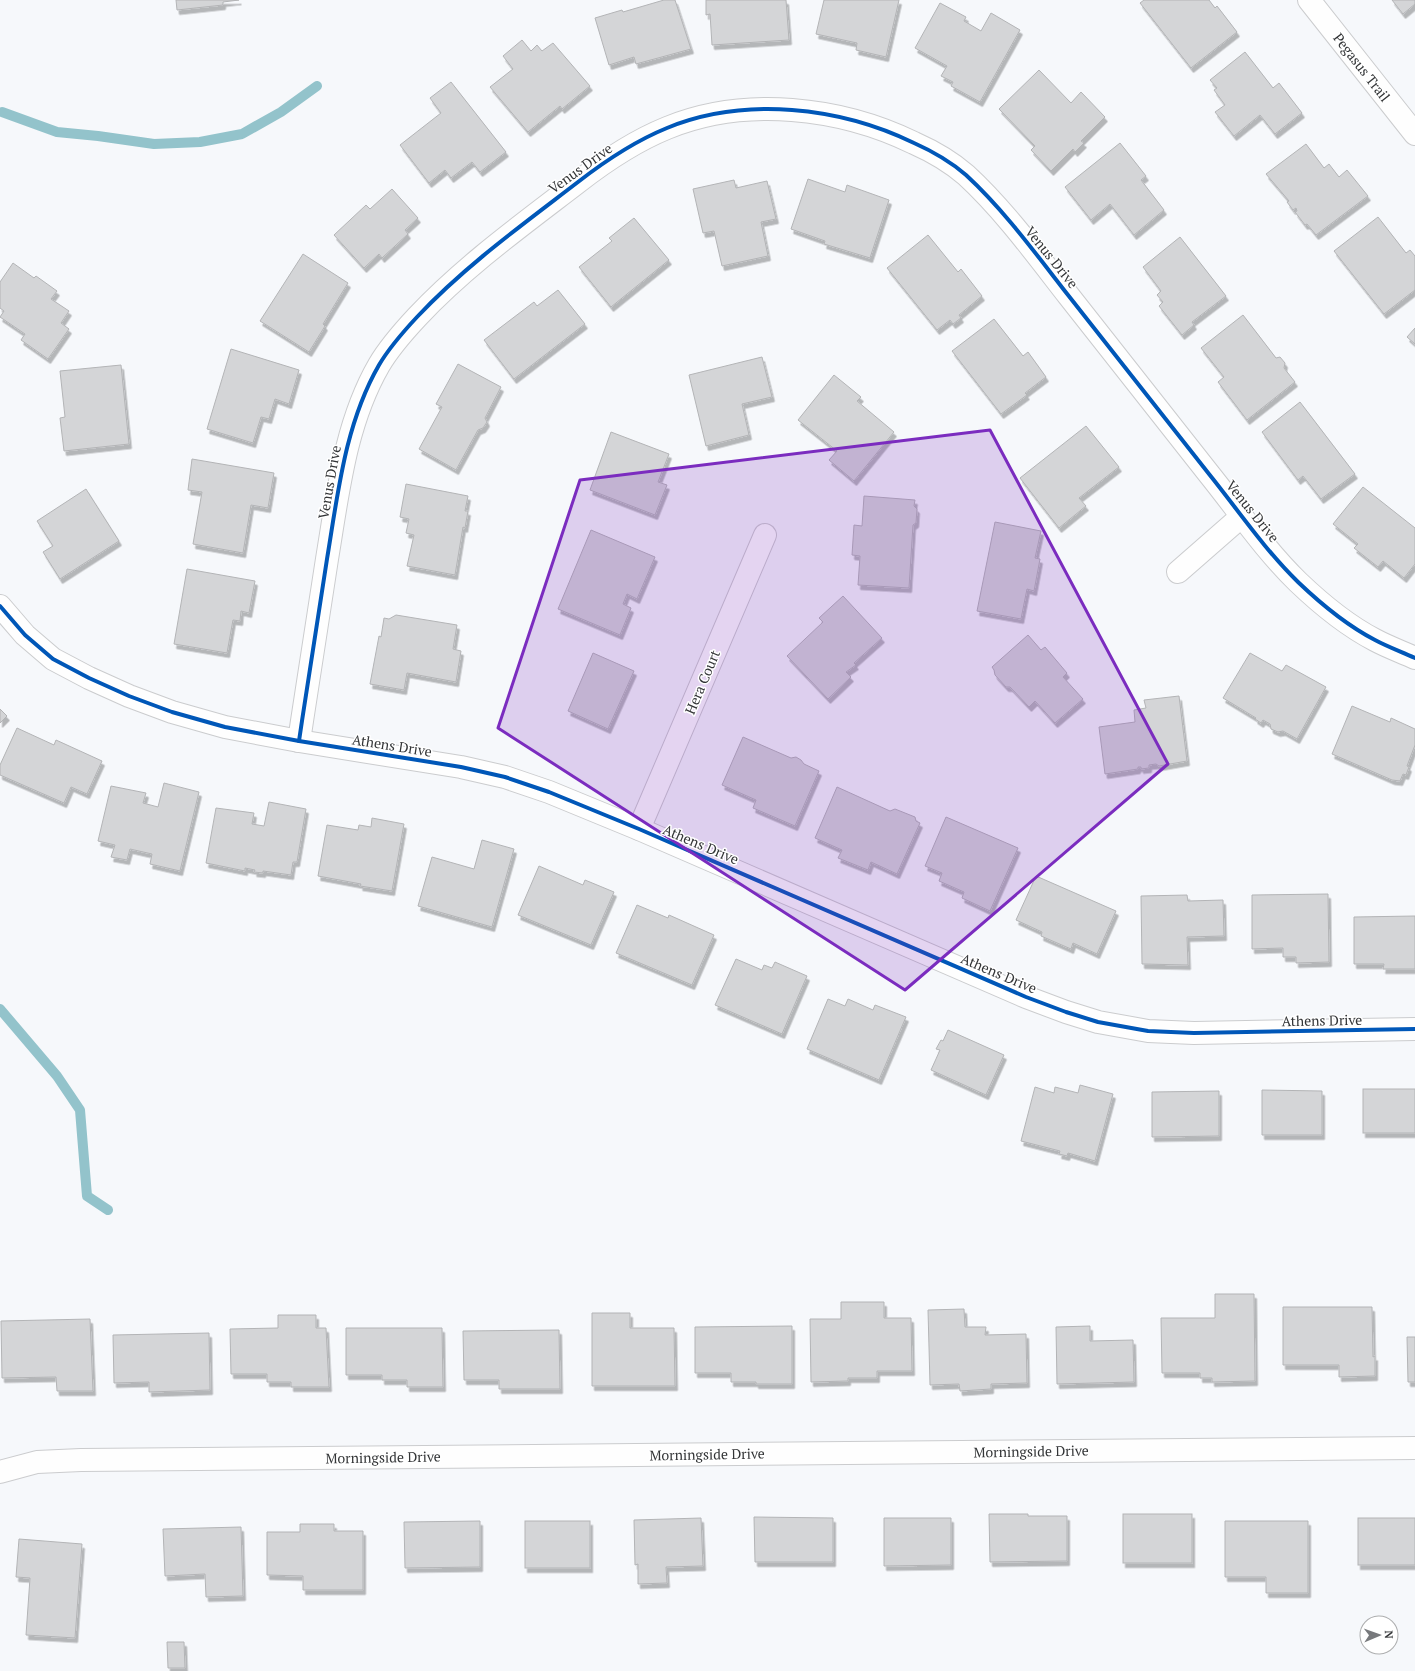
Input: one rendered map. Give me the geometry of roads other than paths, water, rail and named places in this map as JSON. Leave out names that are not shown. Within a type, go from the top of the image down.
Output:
[{"type":"street","name":"Pegasus Trail","points":[[1309,0],[1415,134]]},
{"type":"street","name":"Venus Drive","points":[[299,741],[335,513],[349,439],[363,397],[380,363],[405,330],[435,298],[495,245],[589,173],[632,145],[670,126],[720,113],[757,110],[811,111],[854,120],[891,132],[930,151],[963,173],[997,208],[1035,254],[1242,516],[1298,581],[1332,611],[1372,638],[1415,658]]},
{"type":"street","points":[[1178,572],[1242,516]]},
{"type":"street","name":"Hera Court","points":[[639,829],[766,535]]},
{"type":"street","name":"Athens Drive","points":[[0,606],[25,635],[53,659],[122,693],[172,712],[225,727],[299,741],[461,767],[506,777],[549,792],[639,829],[1026,997],[1098,1022],[1148,1031],[1194,1033],[1415,1029]]},
{"type":"street","name":"Morningside Drive","points":[[0,1472],[37,1462],[81,1460],[1415,1448]]},
{"type":"waterway","points":[[2,112],[57,132],[154,144],[200,142],[242,134],[281,112],[317,86]]},
{"type":"waterway","points":[[0,1009],[57,1076],[80,1110],[87,1196],[108,1210]]}]
